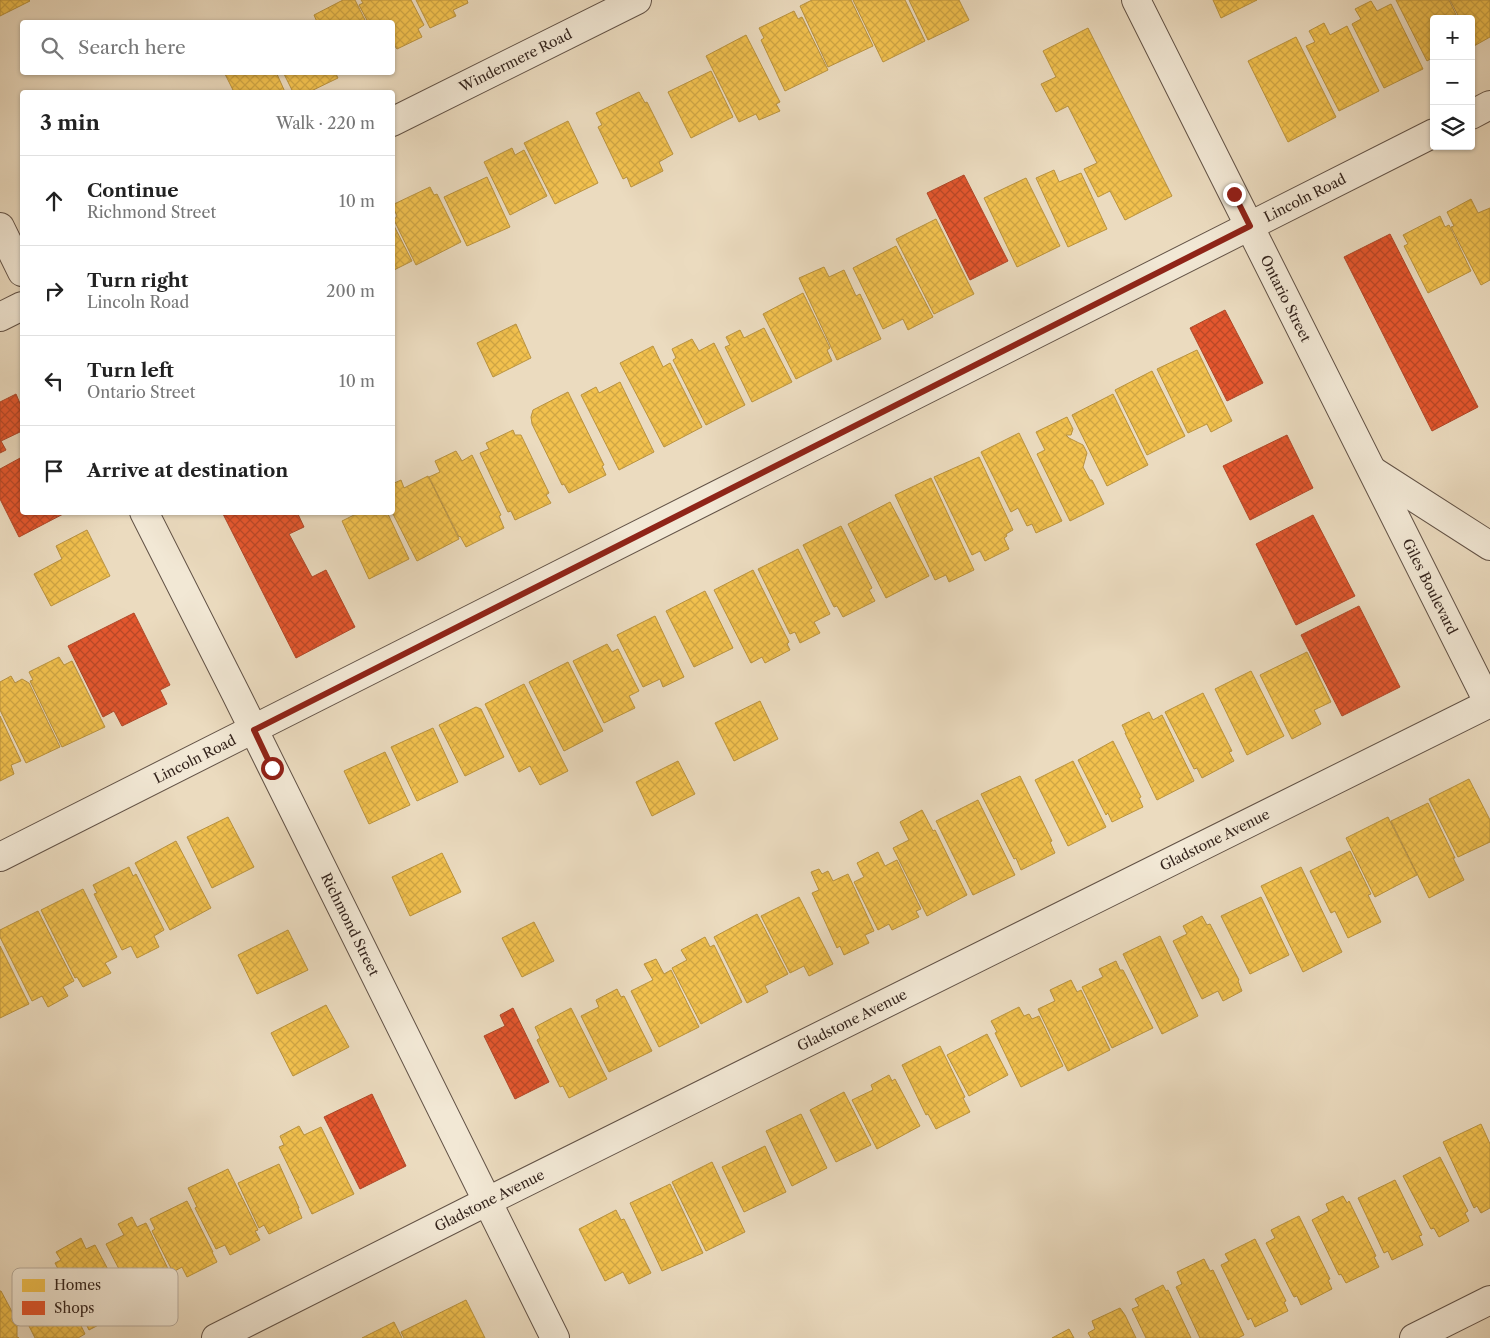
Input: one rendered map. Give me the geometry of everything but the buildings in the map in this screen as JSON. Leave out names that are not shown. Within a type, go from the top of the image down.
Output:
[{"type":"street","name":"Windermere Road","points":[[395,121],[637,0]]},
{"type":"street","name":"Ontario Street","points":[[1136,0],[1372,470]]},
{"type":"street","points":[[1475,112],[1490,105]]},
{"type":"street","name":"Lincoln Road","points":[[0,857],[1430,135]]},
{"type":"street","points":[[0,228],[20,268]]},
{"type":"street","points":[[0,317],[20,307]]},
{"type":"street","points":[[1372,470],[1490,546]]},
{"type":"street","name":"Giles Boulevard","points":[[1372,470],[1489,703]]},
{"type":"street","name":"Richmond Street","points":[[146,515],[254,730],[554,1338]]},
{"type":"street","name":"Gladstone Avenue","points":[[216,1338],[1489,703]]},
{"type":"street","points":[[1414,1338],[1490,1300]]},
{"type":"route","points":[[272,768],[254,730],[1250,226],[1234,194]]}]
